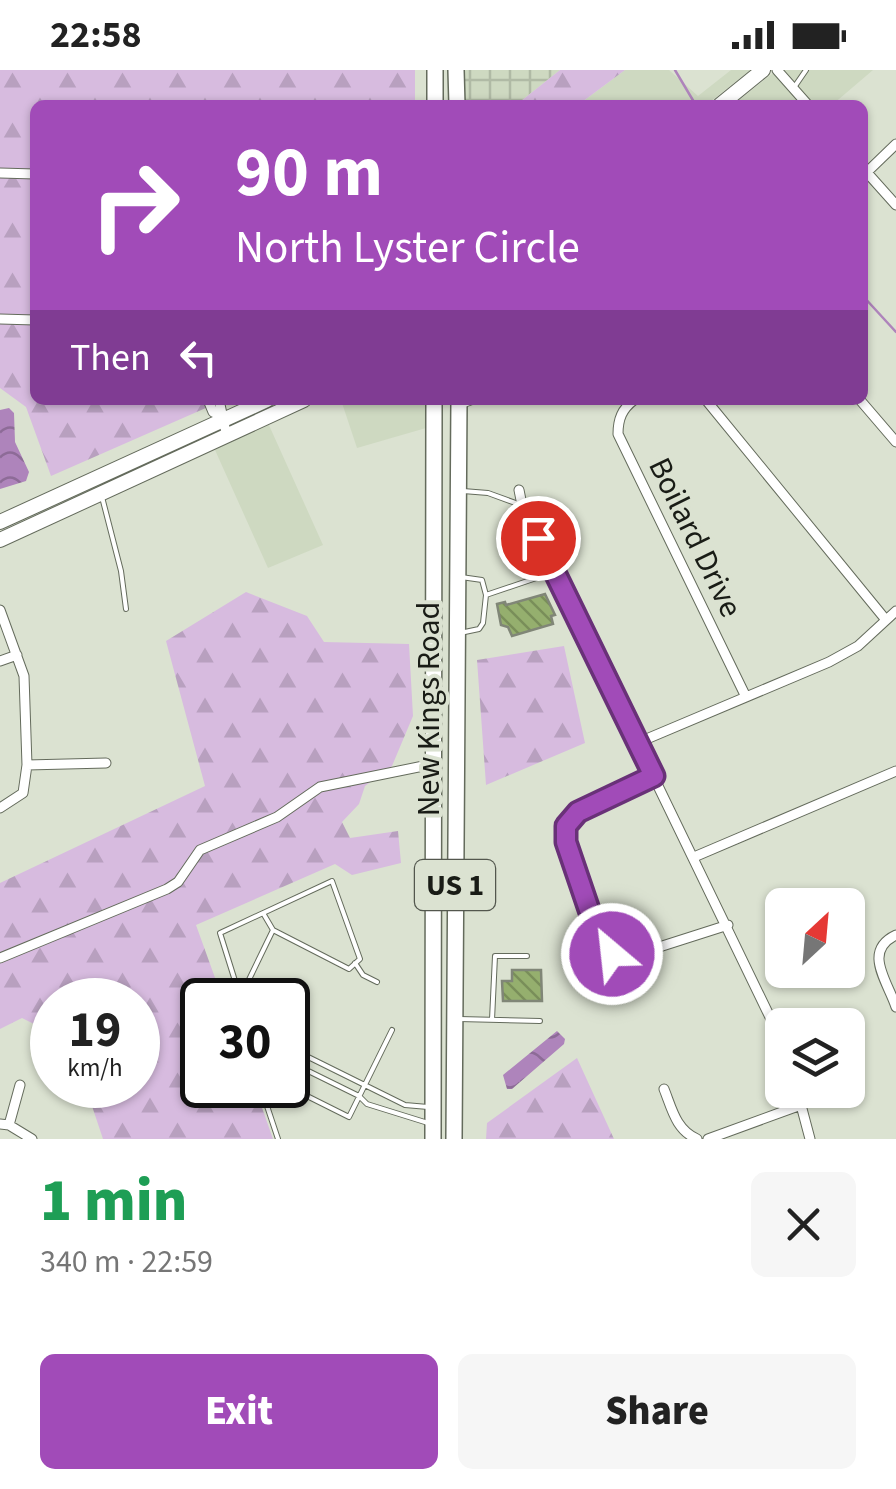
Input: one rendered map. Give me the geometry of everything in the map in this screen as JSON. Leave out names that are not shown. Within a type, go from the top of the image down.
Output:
[{"type":"highway","points":[[435,70],[435,100]]},
{"type":"highway","points":[[456,70],[456,100]]},
{"type":"highway","name":"New Kings Road","points":[[433,1132],[434,405]]},
{"type":"highway","name":"New Kings Road","points":[[454,1139],[460,405]]},
{"type":"main road","points":[[726,100],[763,70]]},
{"type":"main road","points":[[0,540],[102,495],[258,405]]},
{"type":"main road","points":[[0,522],[223,424],[287,405]]},
{"type":"street","points":[[777,70],[804,100]]},
{"type":"street","points":[[868,166],[896,144]]},
{"type":"street","points":[[0,173],[30,174]]},
{"type":"street","points":[[868,174],[896,205]]},
{"type":"street","points":[[0,319],[30,320]]},
{"type":"street","points":[[210,405],[223,424]]},
{"type":"street","points":[[221,405],[223,424]]},
{"type":"street","name":"Boilard Drive","points":[[629,405],[618,422],[618,434],[746,697]]},
{"type":"street","points":[[710,405],[886,620]]},
{"type":"street","points":[[864,405],[896,442]]},
{"type":"street","points":[[518,490],[766,1008]]},
{"type":"street","points":[[0,610],[24,676],[26,765],[23,793],[0,808]]},
{"type":"street","points":[[638,743],[828,662],[858,646],[896,611]]},
{"type":"street","points":[[434,636],[456,634]]},
{"type":"street","points":[[0,661],[17,654]]},
{"type":"street","points":[[26,765],[106,763]]},
{"type":"street","points":[[0,958],[167,889],[178,882],[200,850],[276,817],[320,788],[434,764]]},
{"type":"street","points":[[694,857],[896,771]]},
{"type":"street","points":[[654,776],[578,812],[566,826],[566,842],[600,942],[612,954],[631,956],[728,925]]},
{"type":"street","points":[[896,934],[880,947],[878,964],[896,1007]]},
{"type":"street","points":[[433,1020],[455,1019]]},
{"type":"street","points":[[20,1085],[4,1125],[32,1139]]},
{"type":"street","points":[[664,1088],[678,1126],[697,1139]]},
{"type":"street","points":[[708,1139],[793,1108]]},
{"type":"street","points":[[802,1108],[810,1139]]},
{"type":"lane","points":[[793,88],[806,70]]},
{"type":"lane","points":[[95,480],[121,570],[126,609]]},
{"type":"lane","points":[[458,491],[488,494],[522,505]]},
{"type":"lane","points":[[486,594],[554,572]]},
{"type":"lane","points":[[456,577],[482,580],[486,594],[479,630],[456,634]]},
{"type":"lane","points":[[235,978],[220,933],[263,913],[332,881],[360,959],[349,969],[273,930],[263,913]]},
{"type":"lane","points":[[250,978],[273,930]]},
{"type":"lane","points":[[492,1020],[495,956],[527,956]]},
{"type":"lane","points":[[355,963],[363,976],[378,982]]},
{"type":"lane","points":[[455,1019],[540,1021]]},
{"type":"lane","points":[[310,1098],[349,1117],[392,1030]]},
{"type":"lane","points":[[310,1058],[405,1106],[433,1108]]},
{"type":"lane","points":[[310,1071],[367,1104],[433,1132]]},
{"type":"lane","points":[[268,1108],[278,1139]]},
{"type":"shaded area","points":[[464,70],[560,70],[522,100],[464,100]]},
{"type":"shaded area","points":[[625,70],[669,70],[698,96],[731,70],[750,70],[712,100],[585,100]]},
{"type":"shaded area","points":[[777,70],[873,70],[838,100],[739,100]]},
{"type":"shaded area","points":[[343,405],[426,405],[426,428],[357,448]]},
{"type":"shaded area","points":[[268,423],[323,545],[268,568],[215,450]]},
{"type":"green space","points":[[0,70],[415,70],[415,100],[30,100],[30,405],[213,405],[51,476],[26,407],[0,388]]},
{"type":"green space","points":[[560,70],[625,70],[585,100],[522,100]]},
{"type":"green space","points":[[246,592],[307,616],[324,642],[409,644],[413,716],[392,766],[365,786],[359,804],[342,822],[350,838],[398,831],[401,863],[352,875],[335,864],[196,925],[215,978],[180,978],[180,1108],[262,1108],[273,1139],[103,1139],[93,1108],[160,1108],[160,978],[30,978],[30,1022],[22,1018],[0,1029],[0,883],[205,786],[166,641]]},
{"type":"green space","points":[[564,646],[585,743],[486,785],[477,660]]},
{"type":"green space","points":[[577,1058],[614,1139],[486,1139],[487,1123]]},
{"type":"water","points":[[9,408],[14,413],[15,442],[29,472],[26,481],[0,489],[0,410]]},
{"type":"water","points":[[557,1031],[565,1039],[564,1044],[512,1089],[507,1089],[503,1075]]},
{"type":"building","points":[[545,594],[555,615],[551,616],[553,624],[512,636],[508,627],[501,625],[497,604]]},
{"type":"building","points":[[512,970],[541,970],[542,1001],[503,1001],[502,981],[512,981]]},
{"type":"waterway","points":[[675,70],[693,100]]},
{"type":"waterway","points":[[868,302],[896,332]]},
{"type":"route","points":[[538,538],[654,776],[578,812],[566,826],[566,842],[600,942],[612,954]]}]
